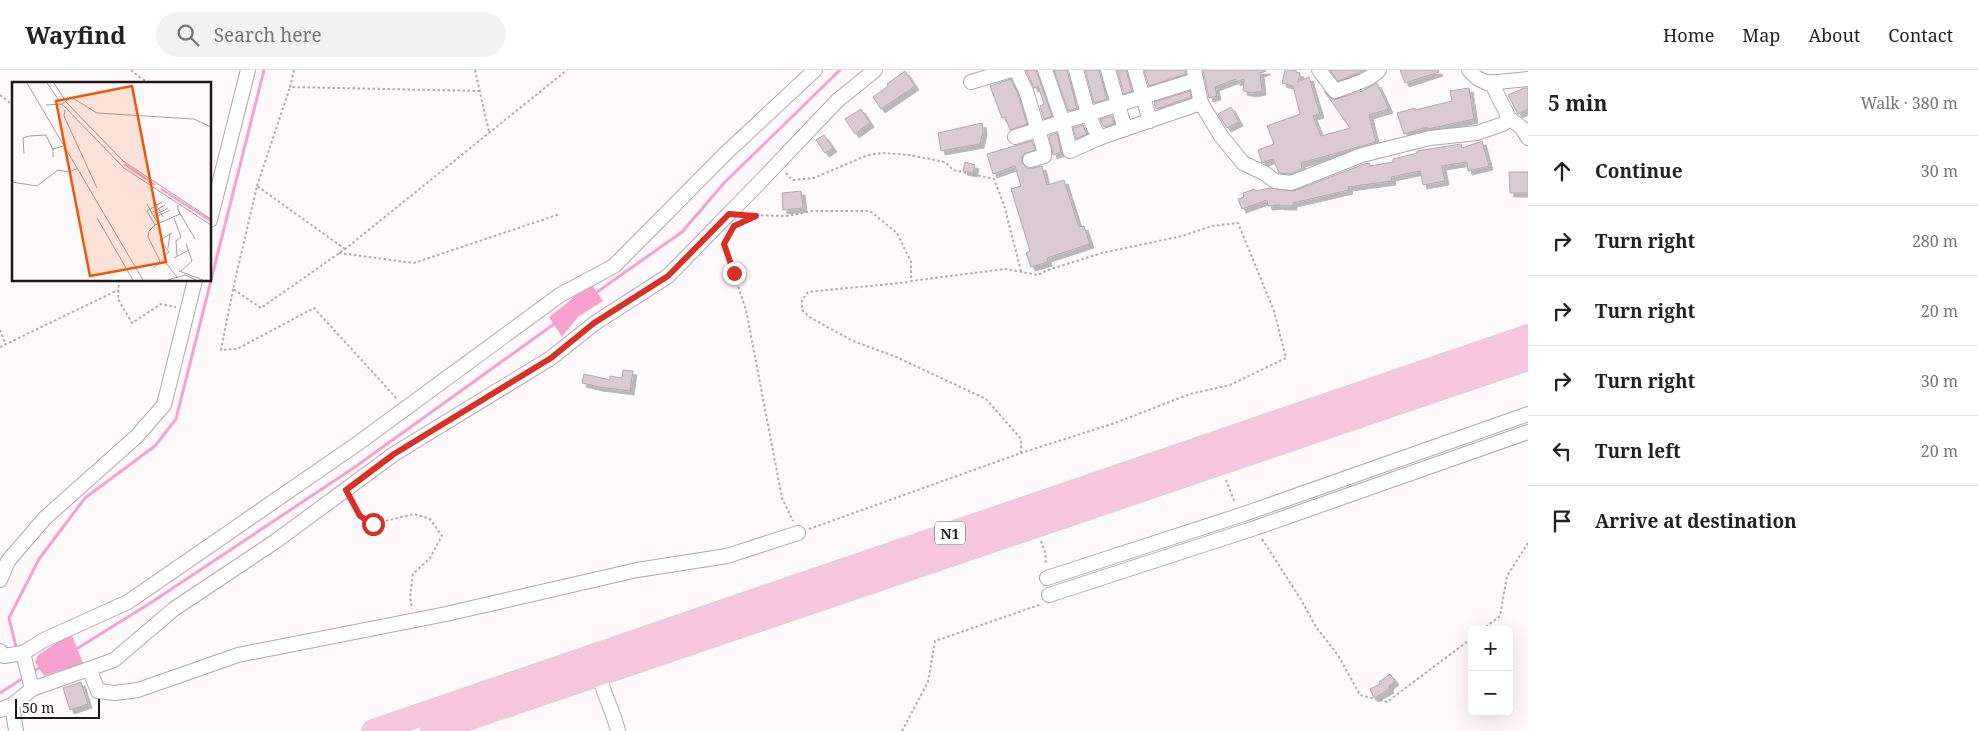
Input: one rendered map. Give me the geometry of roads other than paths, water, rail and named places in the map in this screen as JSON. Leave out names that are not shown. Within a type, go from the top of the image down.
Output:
[{"type":"highway","name":"N1","points":[[432,731],[598,664],[1528,336]]},
{"type":"highway","name":"N1","points":[[373,731],[598,664],[1036,526],[1528,359]]},
{"type":"street","points":[[211,216],[248,70]]},
{"type":"street","points":[[29,679],[10,654],[128,602],[356,444],[560,295],[614,266],[726,153],[815,70]]},
{"type":"street","points":[[16,731],[6,707],[29,679],[90,669],[114,660],[174,609],[276,541],[394,454],[551,358],[594,323],[668,276],[778,163],[836,100],[875,70]]},
{"type":"street","points":[[971,82],[1011,70]]},
{"type":"street","points":[[1016,70],[1026,91],[1044,150],[1044,156],[1030,160]]},
{"type":"street","points":[[1045,70],[1063,122],[1070,151],[1099,138],[1201,103]]},
{"type":"street","points":[[1076,70],[1088,114],[1099,138]]},
{"type":"street","points":[[1108,70],[1126,129]]},
{"type":"street","points":[[1135,70],[1150,121]]},
{"type":"street","points":[[1319,70],[1334,92],[1376,74],[1379,70]]},
{"type":"street","points":[[1469,70],[1477,78],[1487,82],[1528,80]]},
{"type":"street","points":[[1015,137],[1143,97],[1195,75],[1201,103],[1221,136],[1243,163],[1264,173],[1275,181],[1291,183],[1362,156],[1430,138],[1477,133],[1503,124],[1509,118]]},
{"type":"street","points":[[1492,82],[1509,118],[1522,128],[1528,138]]},
{"type":"street","points":[[0,580],[8,561],[45,518],[137,436],[164,405],[195,281]]},
{"type":"street","points":[[1047,578],[1244,514],[1528,414]]},
{"type":"street","points":[[1048,595],[1255,528],[1528,432]]},
{"type":"street","points":[[90,669],[98,691],[115,693],[138,690],[238,655],[414,621],[638,570],[727,556],[798,533]]},
{"type":"street","points":[[598,664],[601,684],[615,718],[618,731]]},
{"type":"waterway","points":[[211,280],[264,70]]},
{"type":"waterway","points":[[597,292],[682,232],[724,183],[840,70]]},
{"type":"waterway","points":[[17,651],[9,618],[39,559],[85,498],[155,446],[176,419],[211,281]]},
{"type":"waterway","points":[[78,648],[152,602],[355,467],[554,324]]},
{"type":"waterway","points":[[32,672],[39,668]]},
{"type":"waterway","points":[[0,693],[25,677]]}]
